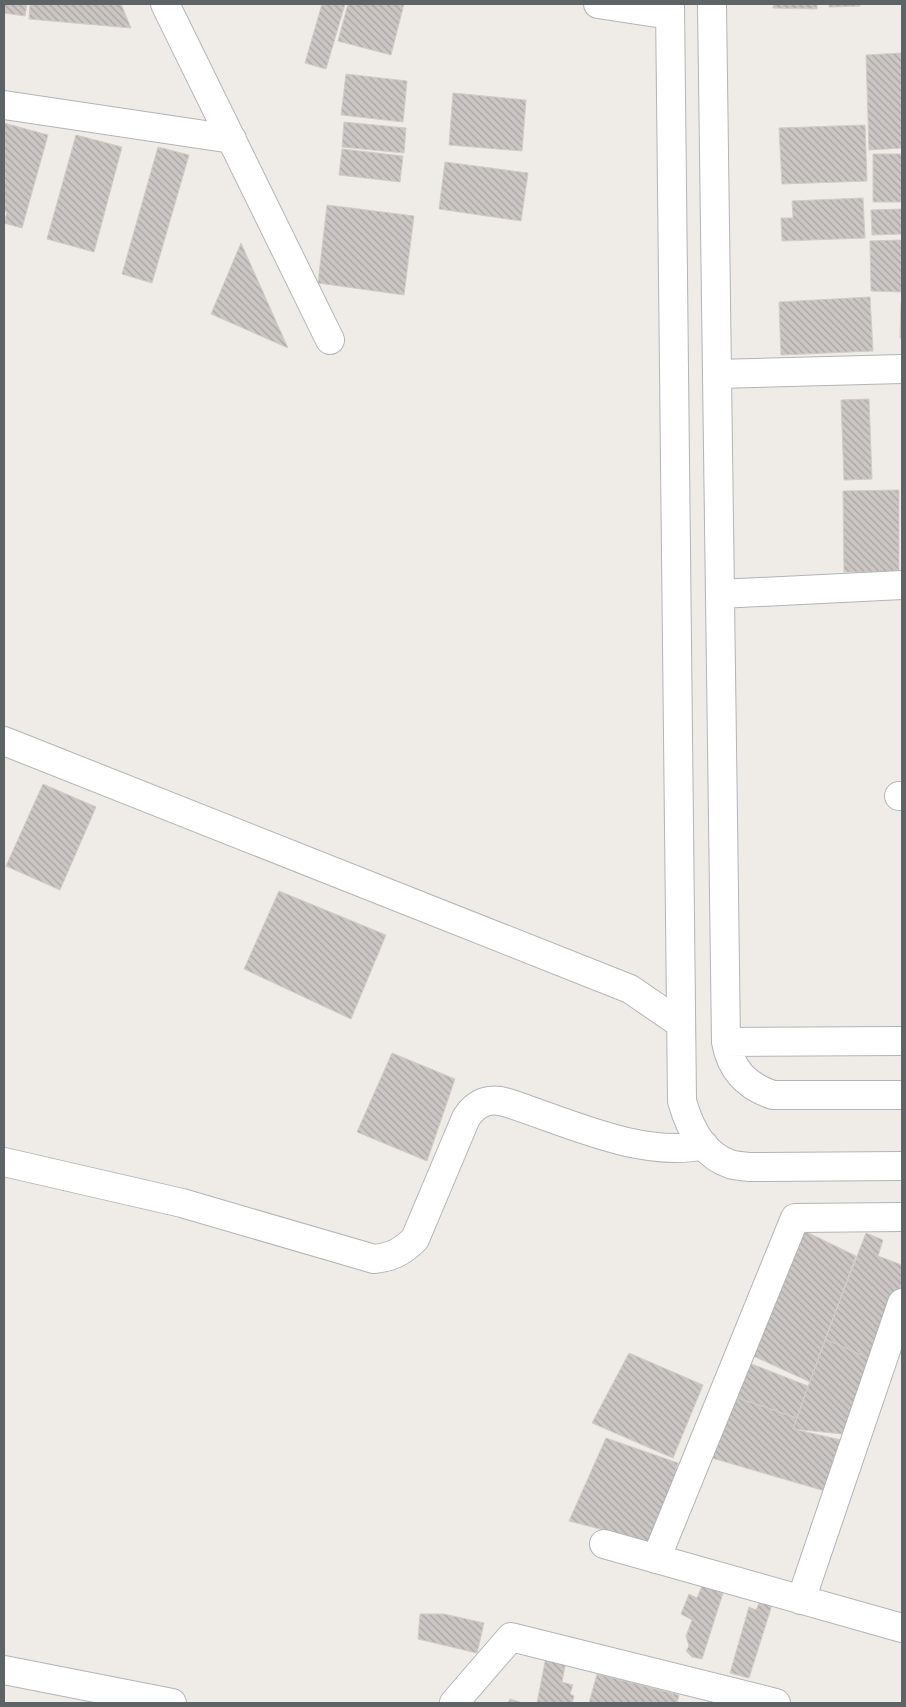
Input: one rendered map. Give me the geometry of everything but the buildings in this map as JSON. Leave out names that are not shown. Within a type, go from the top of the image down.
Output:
[{"type":"street","points":[[166,4],[330,340]]},
{"type":"street","points":[[598,4],[670,9],[682,1101],[694,1133],[704,1145],[730,1164],[749,1167],[902,1166]]},
{"type":"street","points":[[712,4],[726,1042],[729,1056],[740,1075],[758,1090],[773,1095],[902,1095]]},
{"type":"street","points":[[4,105],[232,139]]},
{"type":"street","points":[[717,374],[902,368]]},
{"type":"street","points":[[720,594],[902,584]]},
{"type":"street","points":[[4,741],[630,989],[681,1024]]},
{"type":"street","points":[[726,1042],[902,1041]]},
{"type":"street","points":[[4,1162],[182,1203],[374,1259],[390,1257],[404,1250],[415,1239],[466,1118],[471,1110],[488,1100],[508,1103],[640,1146],[672,1150],[704,1145]]},
{"type":"street","points":[[656,1558],[795,1218],[902,1217]]},
{"type":"street","points":[[801,1600],[902,1303]]},
{"type":"street","points":[[604,1544],[902,1628]]},
{"type":"street","points":[[454,1703],[511,1637],[776,1703]]},
{"type":"street","points":[[4,1670],[172,1703]]}]
